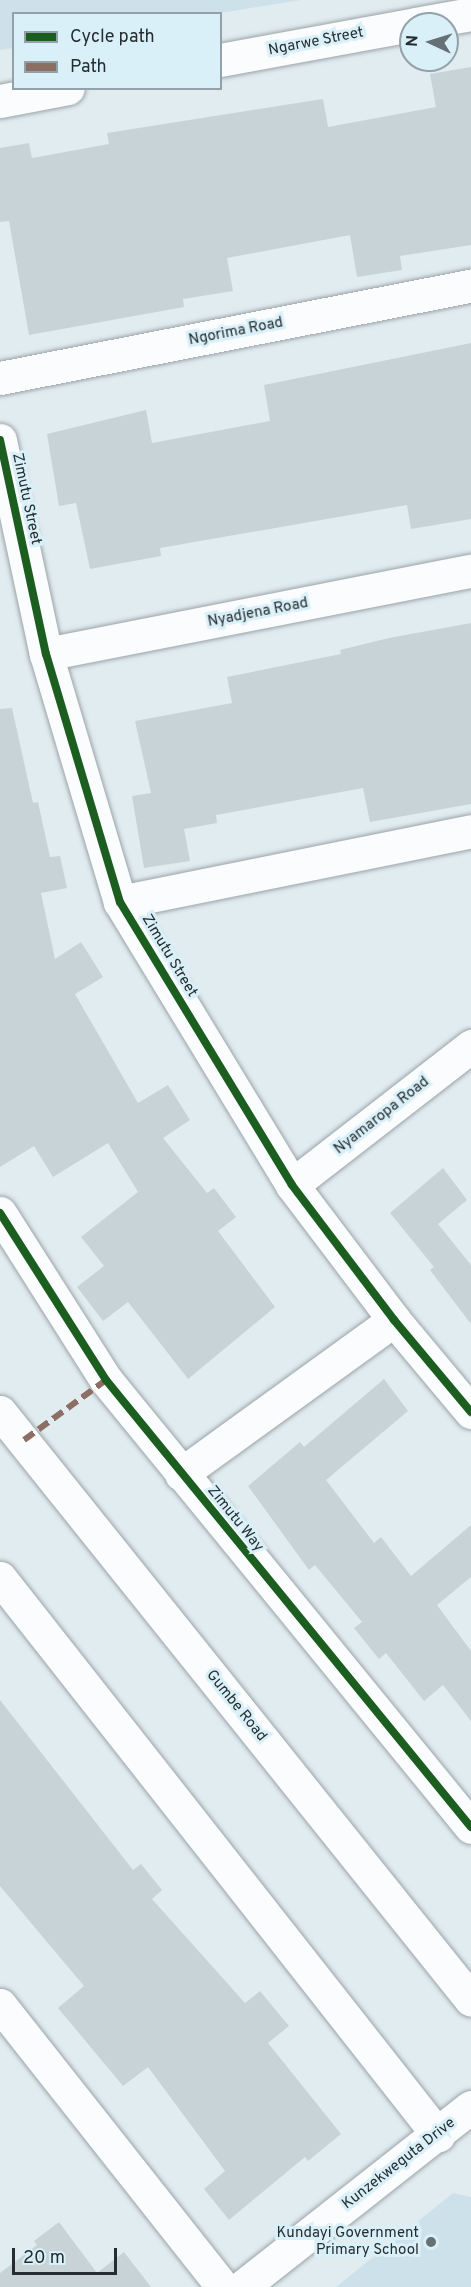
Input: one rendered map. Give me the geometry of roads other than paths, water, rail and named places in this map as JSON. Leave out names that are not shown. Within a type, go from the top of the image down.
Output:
[{"type":"street","name":"Ngarwe Street","points":[[222,60],[399,27]]},
{"type":"street","points":[[0,101],[58,90]]},
{"type":"street","name":"Ngorima Road","points":[[0,378],[471,286]]},
{"type":"street","name":"Zimutu Street","points":[[0,441],[46,654],[120,902],[292,1185],[394,1320],[467,1400]]},
{"type":"street","name":"Nyadjena Road","points":[[46,654],[471,572]]},
{"type":"street","points":[[120,902],[471,831]]},
{"type":"street","name":"Nyamaropa Road","points":[[292,1185],[471,1046]]},
{"type":"street","name":"Zimutu Way","points":[[0,1213],[106,1380],[471,1827]]},
{"type":"street","points":[[181,1474],[394,1320]]},
{"type":"street","name":"Gumbe Road","points":[[0,1412],[471,2000]]},
{"type":"street","points":[[0,1578],[438,2134]]},
{"type":"street","points":[[0,2005],[223,2287]]},
{"type":"street","name":"Kunzekweguta Drive","points":[[242,2287],[471,2107]]},
{"type":"place","name":"Kundayi Government Primary School","points":[[431,2242]]}]
